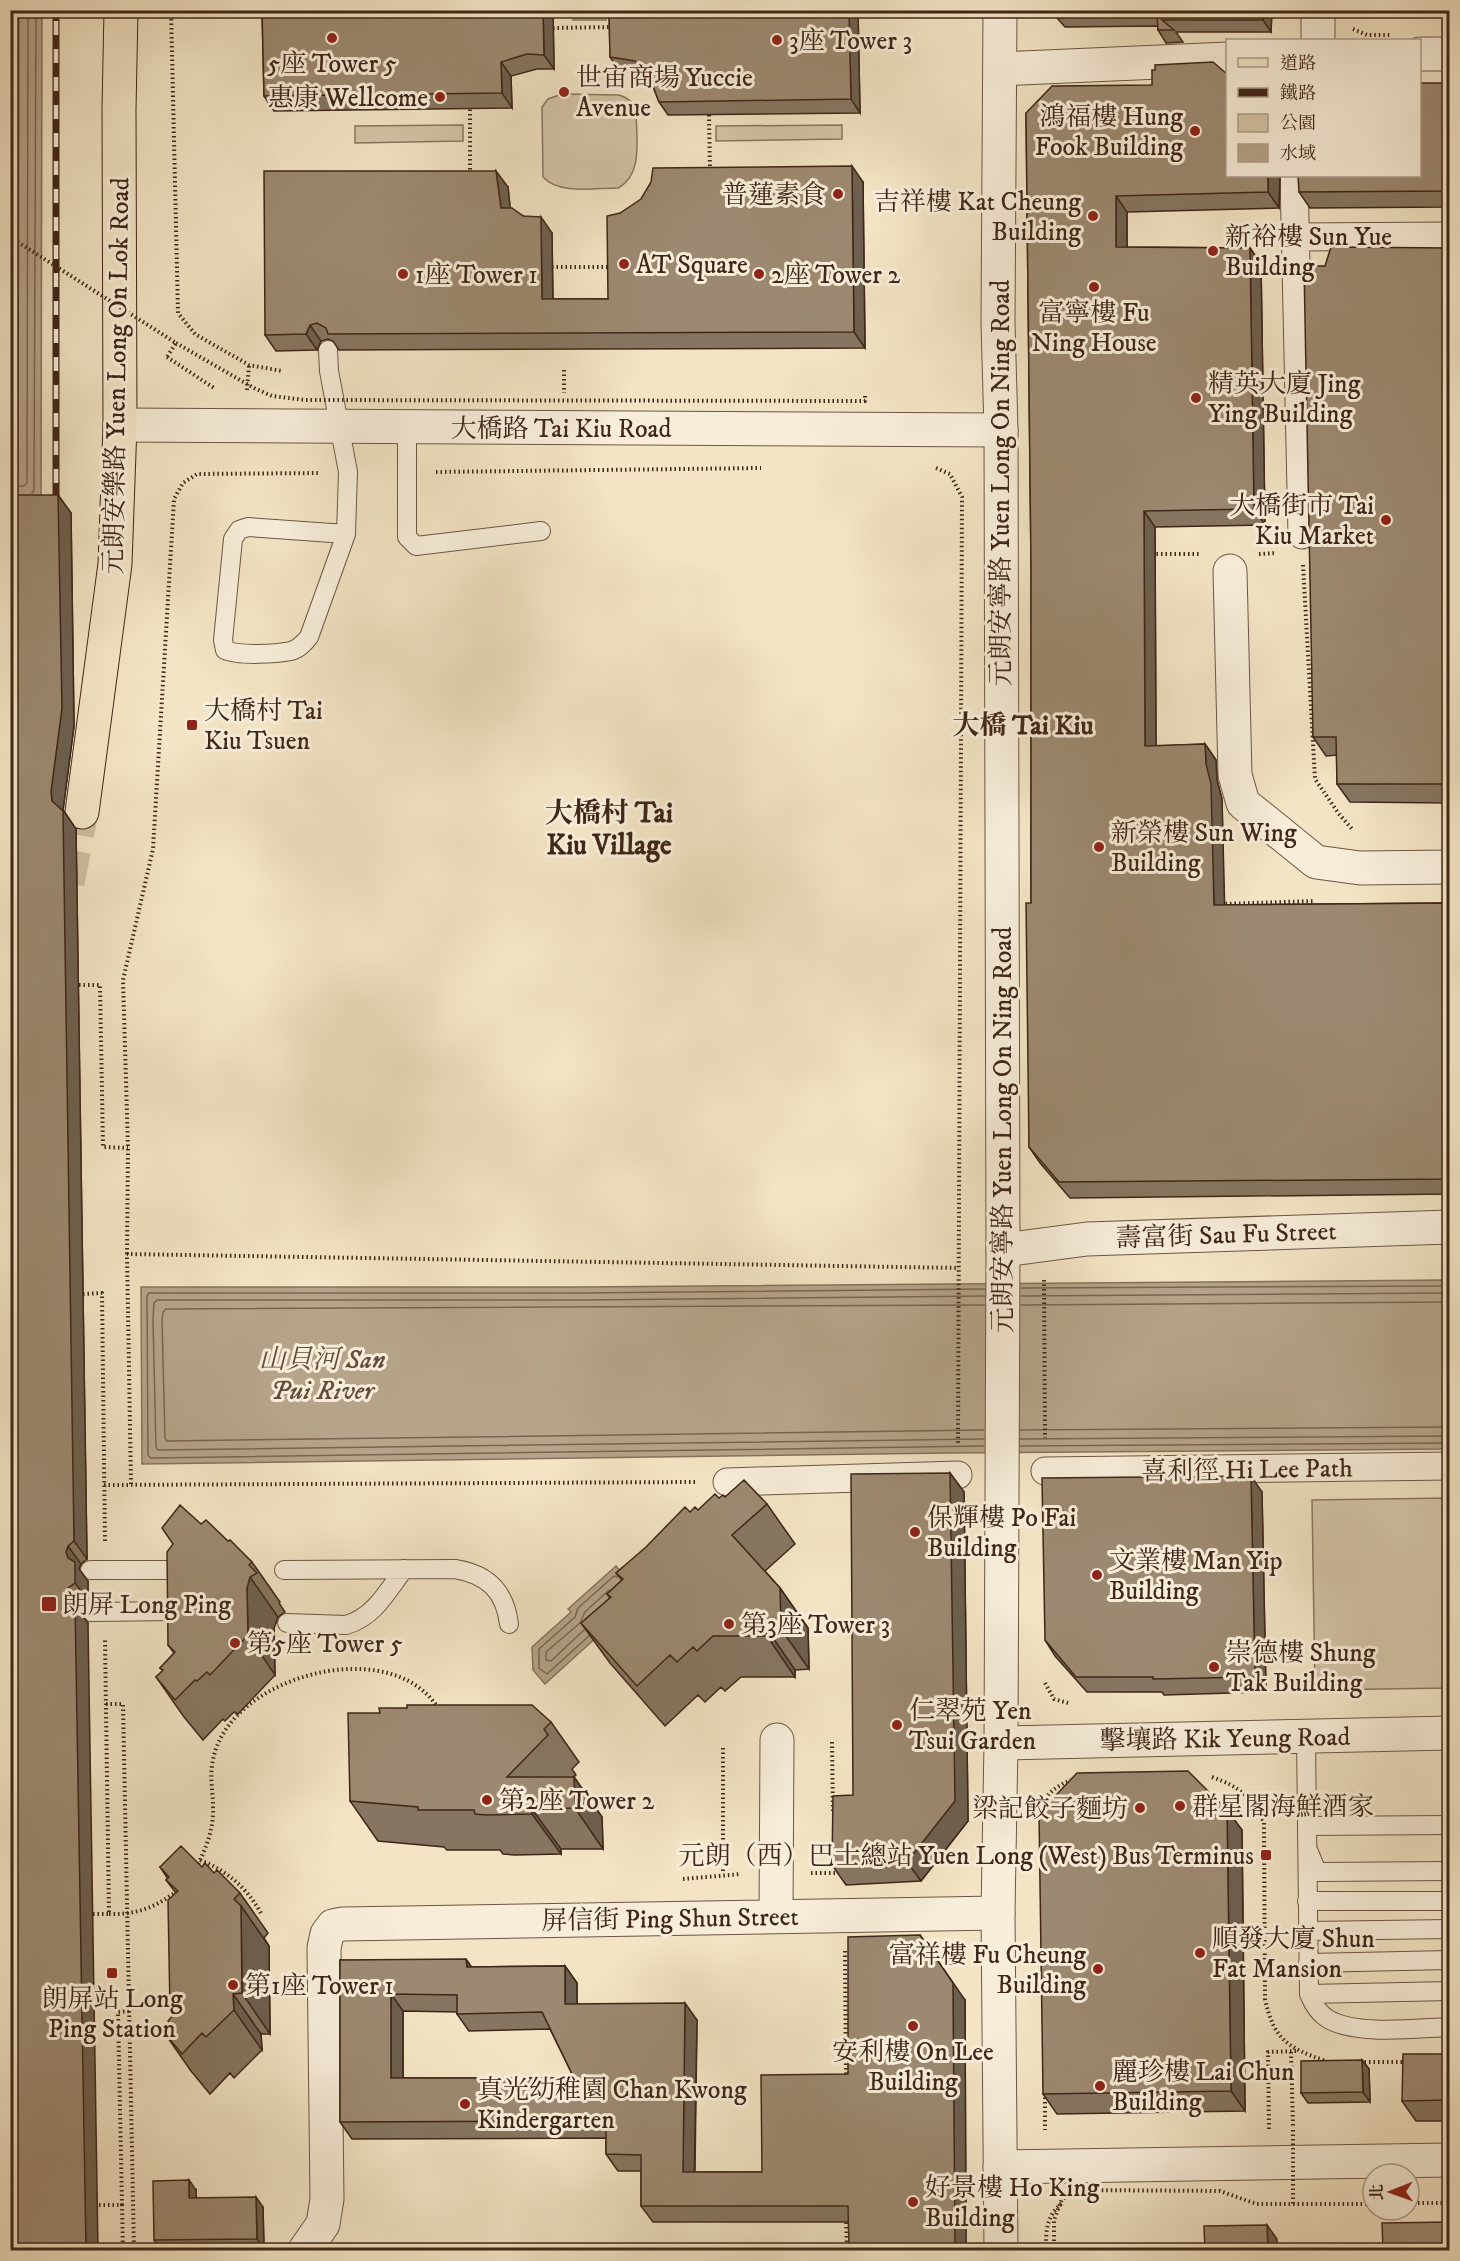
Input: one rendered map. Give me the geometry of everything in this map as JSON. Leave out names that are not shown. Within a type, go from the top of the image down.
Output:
[{"type":"main road","name":"元朗安樂路 Yuen Long On Lok Road","points":[[82,812],[115,564],[120,425],[121,10]]},
{"type":"street","name":"元朗安寧路 Yuen Long On Ning Road","points":[[1000,10],[998,323],[1001,430],[1003,1256],[998,1912],[1001,2250]]},
{"type":"street","points":[[1318,10],[1318,39]]},
{"type":"street","points":[[1421,54],[1449,54]]},
{"type":"street","points":[[1001,69],[1226,58]]},
{"type":"street","points":[[1294,177],[1302,535]]},
{"type":"street","points":[[1296,237],[1449,236]]},
{"type":"street","name":"大橋路 Tai Kiu Road","points":[[120,425],[1001,430]]},
{"type":"street","points":[[1230,571],[1235,775],[1243,803],[1316,862],[1360,868],[1449,867]]},
{"type":"street","name":"壽富街 Sau Fu Street","points":[[1003,1256],[1087,1239],[1449,1227]]},
{"type":"street","name":"喜利徑 Hi Lee Path","points":[[1045,1471],[1449,1466]]},
{"type":"street","points":[[727,1482],[958,1475]]},
{"type":"street","name":"擊壤路 Kik Yeung Road","points":[[1001,1743],[1449,1733]]},
{"type":"street","points":[[776,1916],[777,1740]]},
{"type":"street","name":"屏信街 Ping Shun Street","points":[[305,2250],[323,2224],[327,2199],[324,1948],[327,1934],[333,1926],[998,1912]]},
{"type":"street","points":[[1000,2167],[1449,2160]]},
{"type":"lane","points":[[328,350],[329,371],[348,472],[346,534],[309,637],[303,645],[291,651],[234,654],[225,650],[223,640],[233,539],[239,530],[248,527],[346,534]]},
{"type":"lane","points":[[406,427],[407,537],[416,546],[541,531]]},
{"type":"lane","points":[[287,1623],[334,1625],[355,1622],[372,1612],[404,1569]]},
{"type":"lane","points":[[284,1570],[455,1569],[472,1572],[487,1580],[499,1592],[507,1607],[509,1624]]},
{"type":"lane","points":[[90,1570],[178,1570]]},
{"type":"lane","points":[[90,1612],[179,1611]]},
{"type":"lane","points":[[1306,1737],[1309,1994],[1315,2008],[1329,2020],[1350,2026],[1449,2027]]},
{"type":"lane","points":[[1306,1826],[1449,1825]]},
{"type":"lane","points":[[1306,1847],[1317,1872],[1449,1871]]},
{"type":"lane","points":[[1307,1901],[1449,1901]]},
{"type":"lane","points":[[1307,1930],[1449,1929]]},
{"type":"lane","points":[[1308,1963],[1449,1960]]},
{"type":"lane","points":[[1309,1994],[1449,1991]]},
{"type":"path","points":[[171,10],[178,313],[195,334],[249,364],[282,371]]},
{"type":"path","points":[[553,28],[619,27]]},
{"type":"path","points":[[470,108],[470,176]]},
{"type":"path","points":[[709,115],[710,172]]},
{"type":"path","points":[[10,237],[176,343],[272,396],[305,400],[865,401],[865,393]]},
{"type":"path","points":[[552,267],[619,267]]},
{"type":"path","points":[[176,343],[167,357],[219,392]]},
{"type":"path","points":[[247,400],[249,364]]},
{"type":"path","points":[[930,466],[950,474],[962,497],[958,1475]]},
{"type":"path","points":[[407,472],[766,468]]},
{"type":"path","points":[[131,1484],[128,1148],[123,980],[153,849],[174,499],[183,483],[197,474],[348,472]]},
{"type":"path","points":[[1150,554],[1200,554]]},
{"type":"path","points":[[1303,563],[1315,779],[1339,814],[1360,836]]},
{"type":"path","points":[[1217,904],[1324,901]]},
{"type":"path","points":[[79,985],[100,985],[103,1147],[128,1148]]},
{"type":"path","points":[[128,1254],[959,1268]]},
{"type":"path","points":[[1044,1272],[1045,1471]]},
{"type":"path","points":[[83,1294],[102,1293],[104,1472]]},
{"type":"path","points":[[104,1485],[727,1482]]},
{"type":"path","points":[[195,1871],[211,1831],[212,1765],[219,1742],[237,1717],[268,1693],[312,1673],[361,1668],[386,1672],[408,1680],[434,1702],[443,1716]]},
{"type":"path","points":[[109,1914],[106,1704],[123,1704],[134,2250]]},
{"type":"path","points":[[832,1742],[833,1825]]},
{"type":"path","points":[[723,1748],[723,1874]]},
{"type":"path","points":[[1206,1774],[1232,1784],[1252,1800],[1264,1822],[1265,1999],[1270,2020],[1279,2036],[1297,2051],[1328,2062]]},
{"type":"path","points":[[1042,1818],[1042,1806],[1054,1787],[1078,1776]]},
{"type":"path","points":[[200,1860],[232,1878],[249,1894],[262,1915]]},
{"type":"path","points":[[834,1861],[834,1873]]},
{"type":"path","points":[[93,1914],[127,1914],[144,1910],[164,1901],[181,1888]]},
{"type":"path","points":[[845,1944],[846,2086]]},
{"type":"path","points":[[123,2250],[118,2012],[129,2011]]},
{"type":"path","points":[[1269,2130],[1268,2052],[1297,2051]]},
{"type":"path","points":[[1291,2052],[1293,2205]]},
{"type":"path","points":[[1350,2062],[1416,2062]]},
{"type":"path","points":[[1045,2083],[1045,2131]]},
{"type":"path","points":[[1054,2250],[1054,2220],[1062,2199],[1079,2190],[1220,2191],[1257,2204],[1361,2204]]},
{"type":"path","points":[[1421,2203],[1449,2202]]},
{"type":"path","points":[[99,2205],[122,2205]]},
{"type":"path","points":[[846,2215],[847,2250]]},
{"type":"green space","points":[[573,11],[606,11],[606,20],[573,20]]},
{"type":"green space","points":[[562,94],[619,95],[629,100],[636,110],[637,154],[635,164],[632,174],[618,188],[568,188],[550,183],[543,177],[542,107],[548,99]]},
{"type":"green space","points":[[463,125],[463,141],[355,143],[355,126]]},
{"type":"green space","points":[[842,125],[842,139],[716,141],[716,126]]},
{"type":"green space","points":[[1449,1498],[1449,1688],[1315,1690],[1312,1500]]},
{"type":"water","points":[[10,11],[42,11],[41,499],[11,500]]},
{"type":"water","name":"山貝河 San Pui River","points":[[1449,1280],[1449,1449],[142,1464],[141,1287],[581,1287]]},
{"type":"water","points":[[616,1566],[642,1596],[545,1684],[533,1670],[532,1647],[571,1612],[568,1609]]},
{"type":"building","points":[[262,10],[543,10],[544,55],[527,54],[501,62],[502,93],[264,96]]},
{"type":"building","points":[[609,10],[849,10],[851,99],[659,102],[651,81],[635,61],[610,57]]},
{"type":"building","points":[[1053,10],[1263,10],[1263,20],[1162,20],[1174,30],[1158,30],[1157,13],[1057,15]]},
{"type":"building","points":[[1213,62],[1226,73],[1226,177],[1268,177],[1268,192],[1116,196],[1116,247],[1250,248],[1254,509],[1144,511],[1145,746],[1205,744],[1206,764],[1211,784],[1214,905],[1449,903],[1449,1179],[1059,1182],[1029,1147],[1026,903],[1031,903],[1031,565],[1026,113],[1052,86],[1152,85],[1152,70],[1155,70],[1155,65]]},
{"type":"building","points":[[1421,83],[1449,83],[1449,191],[1299,192],[1298,177],[1421,177]]},
{"type":"building","points":[[852,166],[854,332],[328,334],[326,328],[317,323],[310,325],[306,334],[265,335],[264,171],[496,171],[501,208],[512,208],[523,216],[541,217],[542,299],[608,299],[607,216],[620,213],[641,199],[651,182],[653,168]]},
{"type":"building","name":"大橋街市 Tai Kiu Market","points":[[1331,247],[1449,248],[1449,784],[1337,784],[1336,737],[1313,737],[1304,266],[1325,266]]},
{"type":"building","name":"朗屏 Long Ping","points":[[10,495],[58,495],[62,708],[51,792],[52,801],[63,811],[74,1541],[68,1546],[66,1552],[68,1558],[75,1562],[75,1583],[68,1588],[66,1594],[68,1600],[75,1604],[86,2250],[10,2250]]},
{"type":"building","points":[[950,1473],[955,1801],[907,1862],[832,1865],[833,1796],[853,1795],[851,1474]]},
{"type":"building","points":[[1251,1476],[1255,1677],[1153,1679],[1153,1677],[1076,1677],[1045,1640],[1042,1478]]},
{"type":"building","points":[[744,1480],[767,1504],[732,1535],[780,1588],[781,1629],[767,1629],[767,1636],[713,1636],[697,1651],[693,1647],[677,1662],[670,1655],[637,1686],[581,1623],[611,1597],[607,1594],[623,1579],[616,1573],[646,1547],[685,1507],[690,1512],[695,1507],[698,1510],[715,1494],[719,1498],[723,1495],[725,1497]]},
{"type":"building","points":[[180,1505],[201,1524],[206,1520],[228,1541],[230,1540],[252,1562],[249,1565],[257,1573],[250,1577],[247,1588],[248,1635],[210,1675],[207,1672],[197,1681],[195,1680],[175,1700],[156,1677],[163,1670],[160,1668],[175,1652],[168,1645],[167,1552],[173,1544],[162,1528]]},
{"type":"building","points":[[407,1705],[532,1705],[551,1722],[544,1729],[548,1735],[507,1777],[574,1777],[575,1808],[532,1809],[532,1814],[486,1815],[475,1814],[474,1810],[418,1810],[418,1807],[350,1801],[348,1713],[380,1713],[379,1708],[407,1708]]},
{"type":"building","points":[[1188,1771],[1227,1810],[1231,2091],[1043,2094],[1039,1813],[1077,1773]]},
{"type":"building","points":[[181,1846],[202,1867],[205,1863],[214,1873],[217,1870],[240,1893],[234,1899],[241,1906],[242,1993],[233,1994],[234,2010],[206,2037],[202,2033],[182,2054],[163,2031],[170,2024],[168,2021],[174,2014],[170,2010],[168,1900],[178,1891],[166,1880],[169,1877],[160,1867]]},
{"type":"building","points":[[920,1935],[953,1983],[955,2250],[849,2250],[848,2206],[641,2206],[641,2155],[606,2154],[606,2121],[340,2122],[340,1960],[466,1959],[467,1967],[565,1966],[565,2004],[685,2003],[683,2172],[762,2172],[761,2075],[848,2074],[848,1937]],"holes":[[[391,1994],[457,1995],[457,2014],[542,2012],[574,2078],[391,2078]]]},
{"type":"building","points":[[1403,2054],[1449,2054],[1449,2100],[1402,2101]]},
{"type":"building","points":[[1362,2060],[1363,2092],[1301,2093],[1301,2061]]},
{"type":"building","points":[[189,2180],[189,2198],[256,2197],[257,2239],[154,2240],[153,2181]]},
{"type":"building","points":[[1449,2222],[1449,2250],[1383,2250],[1382,2223]]},
{"type":"building","points":[[1267,2225],[1268,2250],[1205,2250],[1204,2226]]},
{"type":"tunnel","points":[[68,883],[82,812]]},
{"type":"railway","points":[[56,10],[56,511]]},
{"type":"place","name":"5座 Tower 5","points":[[332,38]]},
{"type":"place","name":"3座 Tower 3","points":[[777,40]]},
{"type":"place","name":"世宙商場 Yuccie Avenue","points":[[564,92]]},
{"type":"place","name":"惠康 Wellcome","points":[[440,97]]},
{"type":"place","name":"鴻福樓 Hung Fook Building","points":[[1195,131]]},
{"type":"place","name":"普蓮素食","points":[[838,194]]},
{"type":"place","name":"吉祥樓 Kat Cheung Building","points":[[1093,216]]},
{"type":"place","name":"新裕樓 Sun Yue Building","points":[[1213,251]]},
{"type":"place","name":"AT Square","points":[[624,264]]},
{"type":"place","name":"1座 Tower 1","points":[[403,274]]},
{"type":"place","name":"2座 Tower 2","points":[[759,274]]},
{"type":"place","name":"富寧樓 Fu Ning House","points":[[1094,287]]},
{"type":"place","name":"精英大廈 Jing Ying Building","points":[[1196,398]]},
{"type":"place","name":"大橋街市 Tai Kiu Market","points":[[1386,520]]},
{"type":"place","name":"大橋村 Tai Kiu Tsuen","points":[[192,725]]},
{"type":"place","name":"新榮樓 Sun Wing Building","points":[[1099,847]]},
{"type":"place","name":"保輝樓 Po Fai Building","points":[[915,1532]]},
{"type":"place","name":"文業樓 Man Yip Building","points":[[1097,1575]]},
{"type":"place","name":"朗屏 Long Ping","points":[[49,1604]]},
{"type":"place","name":"第3座 Tower 3","points":[[729,1624]]},
{"type":"place","name":"第5座 Tower 5","points":[[235,1643]]},
{"type":"place","name":"崇德樓 Shung Tak Building","points":[[1214,1667]]},
{"type":"place","name":"仁翠苑 Yen Tsui Garden","points":[[897,1725]]},
{"type":"place","name":"第2座 Tower 2","points":[[487,1800]]},
{"type":"place","name":"群星閣海鮮酒家","points":[[1180,1806]]},
{"type":"place","name":"梁記餃子麵坊","points":[[1140,1808]]},
{"type":"place","name":"元朗（西）巴士總站 Yuen Long (West) Bus Terminus","points":[[1266,1855]]},
{"type":"place","name":"順發大廈 Shun Fat Mansion","points":[[1200,1953]]},
{"type":"place","name":"富祥樓 Fu Cheung Building","points":[[1098,1969]]},
{"type":"place","name":"朗屏站 Long Ping Station","points":[[112,1973]]},
{"type":"place","name":"第1座 Tower 1","points":[[233,1985]]},
{"type":"place","name":"安利樓 On Lee Building","points":[[913,2026]]},
{"type":"place","name":"麗珍樓 Lai Chun Building","points":[[1100,2086]]},
{"type":"place","name":"真光幼稚園 Chan Kwong Kindergarten","points":[[465,2104]]},
{"type":"place","name":"好景樓 Ho King Building","points":[[913,2202]]},
{"type":"district","name":"大橋 Tai Kiu","points":[[1023,725]]},
{"type":"district","name":"大橋村 Tai Kiu Village","points":[[609,828]]}]
